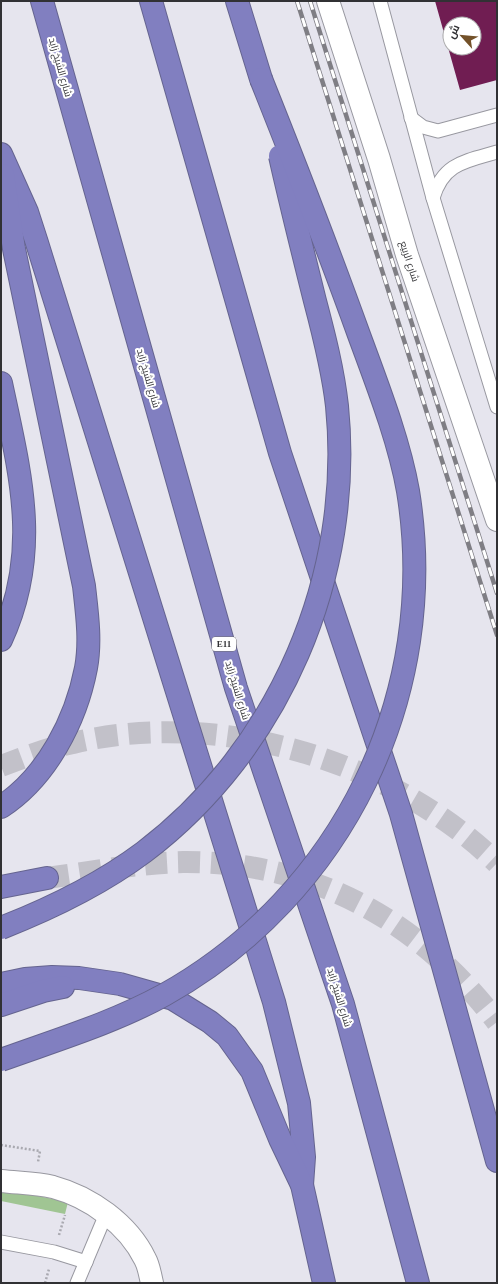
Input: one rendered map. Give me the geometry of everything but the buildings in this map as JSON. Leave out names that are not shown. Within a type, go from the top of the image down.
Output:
[{"type":"highway","name":"شارع الشيخ زايد","points":[[42,1],[236,688],[343,1004],[418,1283]]},
{"type":"highway","points":[[151,1],[280,453],[401,814],[497,1162]]},
{"type":"highway","points":[[1,928],[58,905],[102,880],[144,852],[183,819],[218,782],[249,742],[272,705],[298,653],[316,606],[329,557],[337,507],[339,456],[337,405],[328,355],[261,80],[238,1]]},
{"type":"highway","points":[[1,1060],[129,1013],[164,995],[198,974],[230,951],[261,925],[309,872],[337,833],[375,763],[389,725],[400,687],[408,648],[413,600],[412,528],[407,489],[375,378],[315,214],[261,80]]},
{"type":"highway","points":[[1,154],[24,206],[37,243],[274,1002],[299,1103],[302,1130],[302,1185],[324,1283]]},
{"type":"highway","points":[[1,158],[11,230],[84,586],[88,626],[86,667],[76,706],[59,742],[36,775],[1,807]]},
{"type":"highway","points":[[1,383],[19,467],[25,523],[24,550],[20,578],[14,606],[1,640]]},
{"type":"highway","points":[[1,887],[47,878]]},
{"type":"highway","points":[[1,984],[25,979],[52,977],[79,978],[106,982],[152,992],[173,999],[204,1017],[227,1036],[252,1071],[280,1139],[302,1185]]},
{"type":"highway","points":[[1,1005],[42,991],[106,982]]},
{"type":"main road","name":"شارع الربيع","points":[[328,1],[408,255],[497,520]]},
{"type":"main road","points":[[1,1181],[35,1184],[71,1194],[106,1214],[122,1227],[135,1243],[146,1260],[152,1283]]},
{"type":"lane","points":[[380,1],[432,198],[497,407]]},
{"type":"lane","points":[[412,118],[423,128],[438,131],[497,115]]},
{"type":"lane","points":[[432,198],[440,180],[452,167],[461,162],[497,152]]},
{"type":"lane","points":[[77,1283],[106,1214]]},
{"type":"lane","points":[[1,1242],[54,1252],[86,1262]]},
{"type":"path","points":[[1,1145],[40,1150],[35,1184]]},
{"type":"green space","points":[[1,1189],[68,1202],[65,1214],[1,1201]]},
{"type":"tunnel","points":[[1,766],[64,745],[129,734],[186,732],[243,738],[300,751],[354,771],[406,796],[454,827],[497,863]]},
{"type":"tunnel","points":[[47,878],[132,866],[183,862],[231,864],[276,872],[319,885],[360,903],[398,926],[433,954],[466,986],[497,1022]]},
{"type":"railway","points":[[297,1],[497,635]]},
{"type":"railway","points":[[310,1],[497,593]]}]
